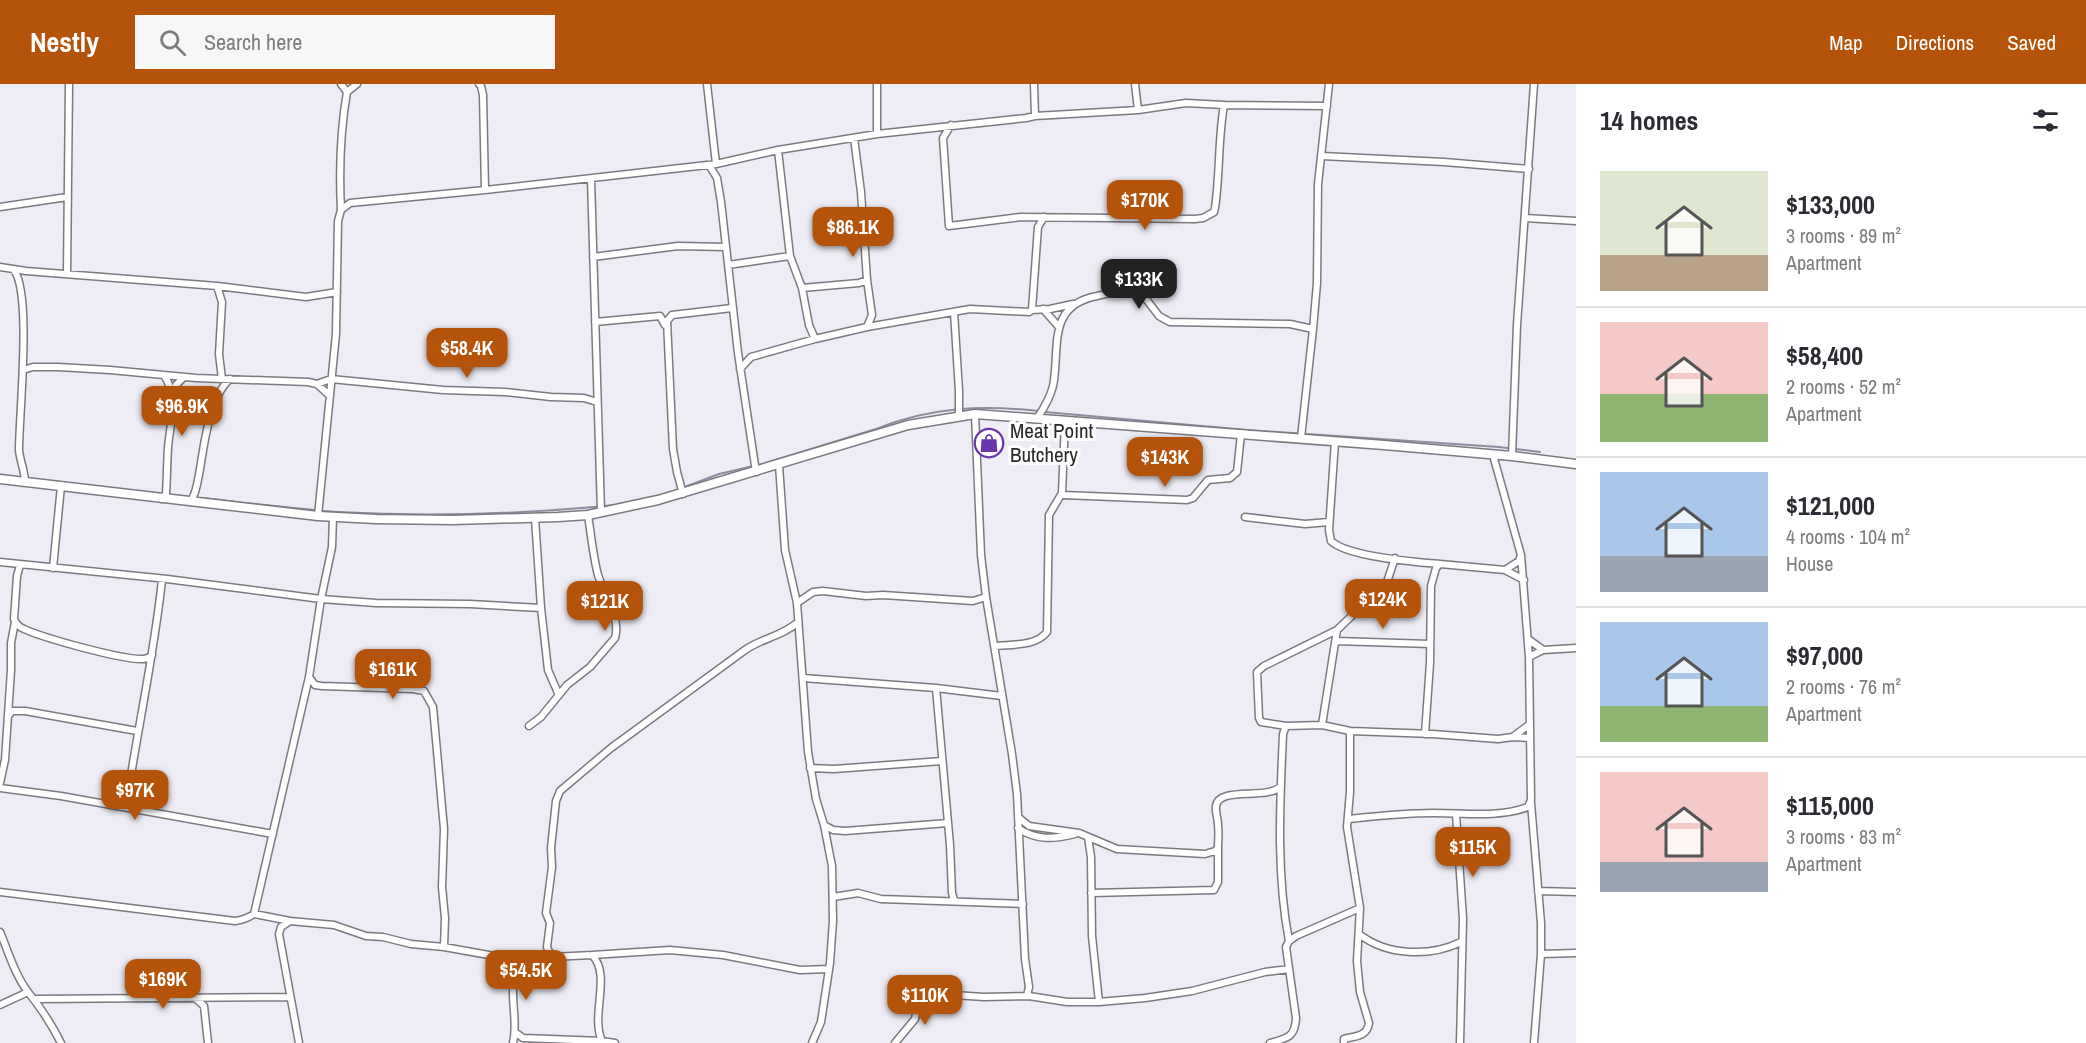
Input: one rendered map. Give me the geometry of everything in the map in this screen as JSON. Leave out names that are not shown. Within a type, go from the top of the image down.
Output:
[{"type":"main road","points":[[0,479],[318,516],[453,520],[588,515],[683,494],[908,425],[975,414],[1301,438],[1512,456],[1576,464]]},
{"type":"street","points":[[68,273],[69,84]]},
{"type":"street","points":[[341,84],[347,92]]},
{"type":"street","points":[[318,516],[330,396],[337,292],[338,221],[341,210],[340,144],[347,92],[357,84]]},
{"type":"street","points":[[479,84],[483,95],[485,190]]},
{"type":"street","points":[[707,84],[712,112],[712,164],[717,178],[740,369],[756,472]]},
{"type":"street","points":[[877,84],[878,134]]},
{"type":"street","points":[[1034,84],[1035,116]]},
{"type":"street","points":[[1135,84],[1138,110]]},
{"type":"street","points":[[1301,438],[1317,283],[1318,184],[1329,84]]},
{"type":"street","points":[[1512,456],[1513,397],[1534,84]]},
{"type":"street","points":[[341,210],[357,201],[485,190],[712,164],[778,150],[878,134],[1035,116],[1138,110],[1186,103],[1327,106]]},
{"type":"street","points":[[951,125],[943,138],[949,226],[1021,217],[1195,219],[1214,212],[1218,189],[1224,105]]},
{"type":"street","points":[[854,138],[872,315],[867,327]]},
{"type":"street","points":[[778,150],[790,256],[802,288],[808,325],[815,339]]},
{"type":"street","points":[[1322,156],[1529,169]]},
{"type":"street","points":[[591,178],[601,512]]},
{"type":"street","points":[[0,207],[67,196]]},
{"type":"street","points":[[1032,310],[1036,282],[1038,227],[1044,217]]},
{"type":"street","points":[[1525,218],[1576,221]]},
{"type":"street","points":[[592,257],[678,246],[726,247]]},
{"type":"street","points":[[728,265],[790,256]]},
{"type":"street","points":[[0,267],[34,272],[217,286],[306,297],[337,292]]},
{"type":"street","points":[[14,270],[20,282],[23,370],[19,452],[25,482]]},
{"type":"street","points":[[20,282],[34,272]]},
{"type":"street","points":[[802,288],[859,283],[867,280]]},
{"type":"street","points":[[217,286],[222,302],[219,354],[222,379]]},
{"type":"street","points":[[740,369],[751,357],[867,327],[970,309],[1025,312],[1073,304],[1088,297],[1120,291],[1143,295],[1159,316],[1170,322],[1290,324],[1313,329]]},
{"type":"street","points":[[1037,418],[1054,384],[1059,327],[1073,304]]},
{"type":"street","points":[[596,322],[732,308]]},
{"type":"street","points":[[1043,309],[1059,327]]},
{"type":"street","points":[[954,312],[959,391],[958,415]]},
{"type":"street","points":[[666,328],[669,315]]},
{"type":"street","points":[[660,316],[666,328],[672,393],[674,457],[683,494]]},
{"type":"street","points":[[738,353],[751,357]]},
{"type":"street","points":[[23,370],[33,367],[58,367],[316,384],[331,379],[443,390],[584,398],[597,402]]},
{"type":"street","points":[[162,499],[166,494],[168,446],[173,416],[172,393],[164,375]]},
{"type":"street","points":[[172,393],[184,377]]},
{"type":"street","points":[[191,501],[197,485],[210,420],[222,388],[230,379]]},
{"type":"street","points":[[316,384],[330,396]]},
{"type":"street","points":[[975,414],[981,555],[1012,754],[1018,817],[1025,959],[1029,987],[1027,996]]},
{"type":"street","points":[[994,646],[1032,642],[1047,632],[1049,515],[1062,493],[1065,421]]},
{"type":"street","points":[[1063,495],[1187,500],[1193,498],[1208,480],[1230,477],[1237,472],[1241,434]]},
{"type":"street","points":[[1335,441],[1329,522],[1329,535],[1335,545],[1358,552],[1395,558],[1505,570],[1524,580]]},
{"type":"street","points":[[1493,455],[1521,555],[1524,580],[1529,657],[1531,800],[1541,923],[1541,954],[1534,1043]]},
{"type":"street","points":[[779,465],[785,550],[797,603],[810,768],[832,866],[833,897],[829,969],[821,1022],[812,1043]]},
{"type":"street","points":[[53,568],[61,486]]},
{"type":"street","points":[[529,726],[541,717],[558,693],[590,667],[617,633],[616,622],[598,574],[588,515]]},
{"type":"street","points":[[254,914],[309,677],[321,599],[332,548],[333,516]]},
{"type":"street","points":[[1245,517],[1305,524],[1329,522]]},
{"type":"street","points":[[536,518],[541,608],[548,670],[558,693]]},
{"type":"street","points":[[1505,570],[1519,561],[1521,555]]},
{"type":"street","points":[[1395,558],[1388,582],[1337,630],[1264,666],[1257,672],[1261,722],[1286,726],[1322,725],[1350,731],[1498,739],[1513,736],[1530,738]]},
{"type":"street","points":[[0,562],[321,599],[541,608]]},
{"type":"street","points":[[1425,734],[1431,586],[1436,568],[1440,564]]},
{"type":"street","points":[[0,783],[5,759],[11,643],[20,565]]},
{"type":"street","points":[[126,807],[137,731],[152,655],[162,580]]},
{"type":"street","points":[[797,603],[813,592],[823,591],[861,596],[883,595],[973,601],[986,597]]},
{"type":"street","points":[[15,622],[23,629],[117,655],[147,659],[152,655]]},
{"type":"street","points":[[551,956],[547,947],[550,928],[546,913],[552,867],[551,848],[556,801],[560,791],[576,775],[611,748],[745,650],[762,639],[791,629],[798,622]]},
{"type":"street","points":[[1322,725],[1337,630]]},
{"type":"street","points":[[1528,639],[1543,650]]},
{"type":"street","points":[[1336,641],[1430,644]]},
{"type":"street","points":[[1529,657],[1543,650],[1576,648]]},
{"type":"street","points":[[309,677],[315,685],[413,689],[424,691],[430,699],[433,707],[444,829],[442,887],[445,918],[444,947]]},
{"type":"street","points":[[803,678],[936,688],[1002,696]]},
{"type":"street","points":[[936,688],[954,900]]},
{"type":"street","points":[[8,716],[12,711],[25,711],[137,731]]},
{"type":"street","points":[[1513,736],[1530,724]]},
{"type":"street","points":[[1286,726],[1283,734],[1280,787],[1283,894],[1289,941]]},
{"type":"street","points":[[1344,1043],[1344,1039],[1362,1035],[1369,1023],[1359,992],[1357,960],[1360,908],[1347,827],[1350,731]]},
{"type":"street","points":[[810,768],[942,762]]},
{"type":"street","points":[[1091,893],[1214,890],[1218,882],[1217,802],[1221,797],[1228,795],[1271,793],[1280,787]]},
{"type":"street","points":[[0,788],[126,807],[273,834]]},
{"type":"street","points":[[1349,819],[1419,813],[1476,815],[1518,811],[1528,807],[1531,800]]},
{"type":"street","points":[[1456,814],[1463,919],[1460,1043]]},
{"type":"street","points":[[1018,817],[1029,826],[1079,833],[1107,846],[1125,851],[1144,849],[1205,854],[1218,848]]},
{"type":"street","points":[[824,825],[833,830],[844,831],[948,823]]},
{"type":"street","points":[[1018,828],[1026,834],[1039,838],[1063,837],[1079,833]]},
{"type":"street","points":[[1088,837],[1091,857],[1094,959],[1099,1002]]},
{"type":"street","points":[[1538,891],[1576,892]]},
{"type":"street","points":[[0,892],[235,921],[244,920],[254,914],[290,921],[334,925],[366,936],[511,959],[670,950],[723,956],[800,970],[829,969]]},
{"type":"street","points":[[833,897],[858,893],[881,898],[1023,904]]},
{"type":"street","points":[[1270,1043],[1288,1037],[1295,1029],[1296,1017],[1286,947],[1289,941],[1360,908]]},
{"type":"street","points":[[290,921],[281,927],[279,934],[299,1043]]},
{"type":"street","points":[[0,932],[28,992],[36,999],[61,1043]]},
{"type":"street","points":[[1359,934],[1377,946],[1402,952],[1443,948],[1461,942]]},
{"type":"street","points":[[537,957],[547,947]]},
{"type":"street","points":[[1541,954],[1576,953]]},
{"type":"street","points":[[592,955],[598,960],[601,968],[598,1024],[602,1042]]},
{"type":"street","points":[[511,959],[514,970],[516,1032],[513,1043]]},
{"type":"street","points":[[895,1043],[915,1019],[920,994],[984,997],[1027,996],[1061,1002],[1099,1002],[1192,991],[1265,972],[1289,969]]},
{"type":"street","points":[[0,1005],[28,992]]},
{"type":"street","points":[[36,999],[289,997]]},
{"type":"street","points":[[195,998],[204,1006],[208,1043]]},
{"type":"street","points":[[516,1032],[523,1038],[615,1043]]},
{"type":"waterway","points":[[682,488],[719,474],[762,464],[916,416],[976,408],[1039,411]]},
{"type":"waterway","points":[[1045,412],[1540,452]]},
{"type":"waterway","points":[[203,498],[321,511],[373,514],[547,511],[616,505]]},
{"type":"place","name":"Meat Point Butchery","points":[[989,443]]}]
